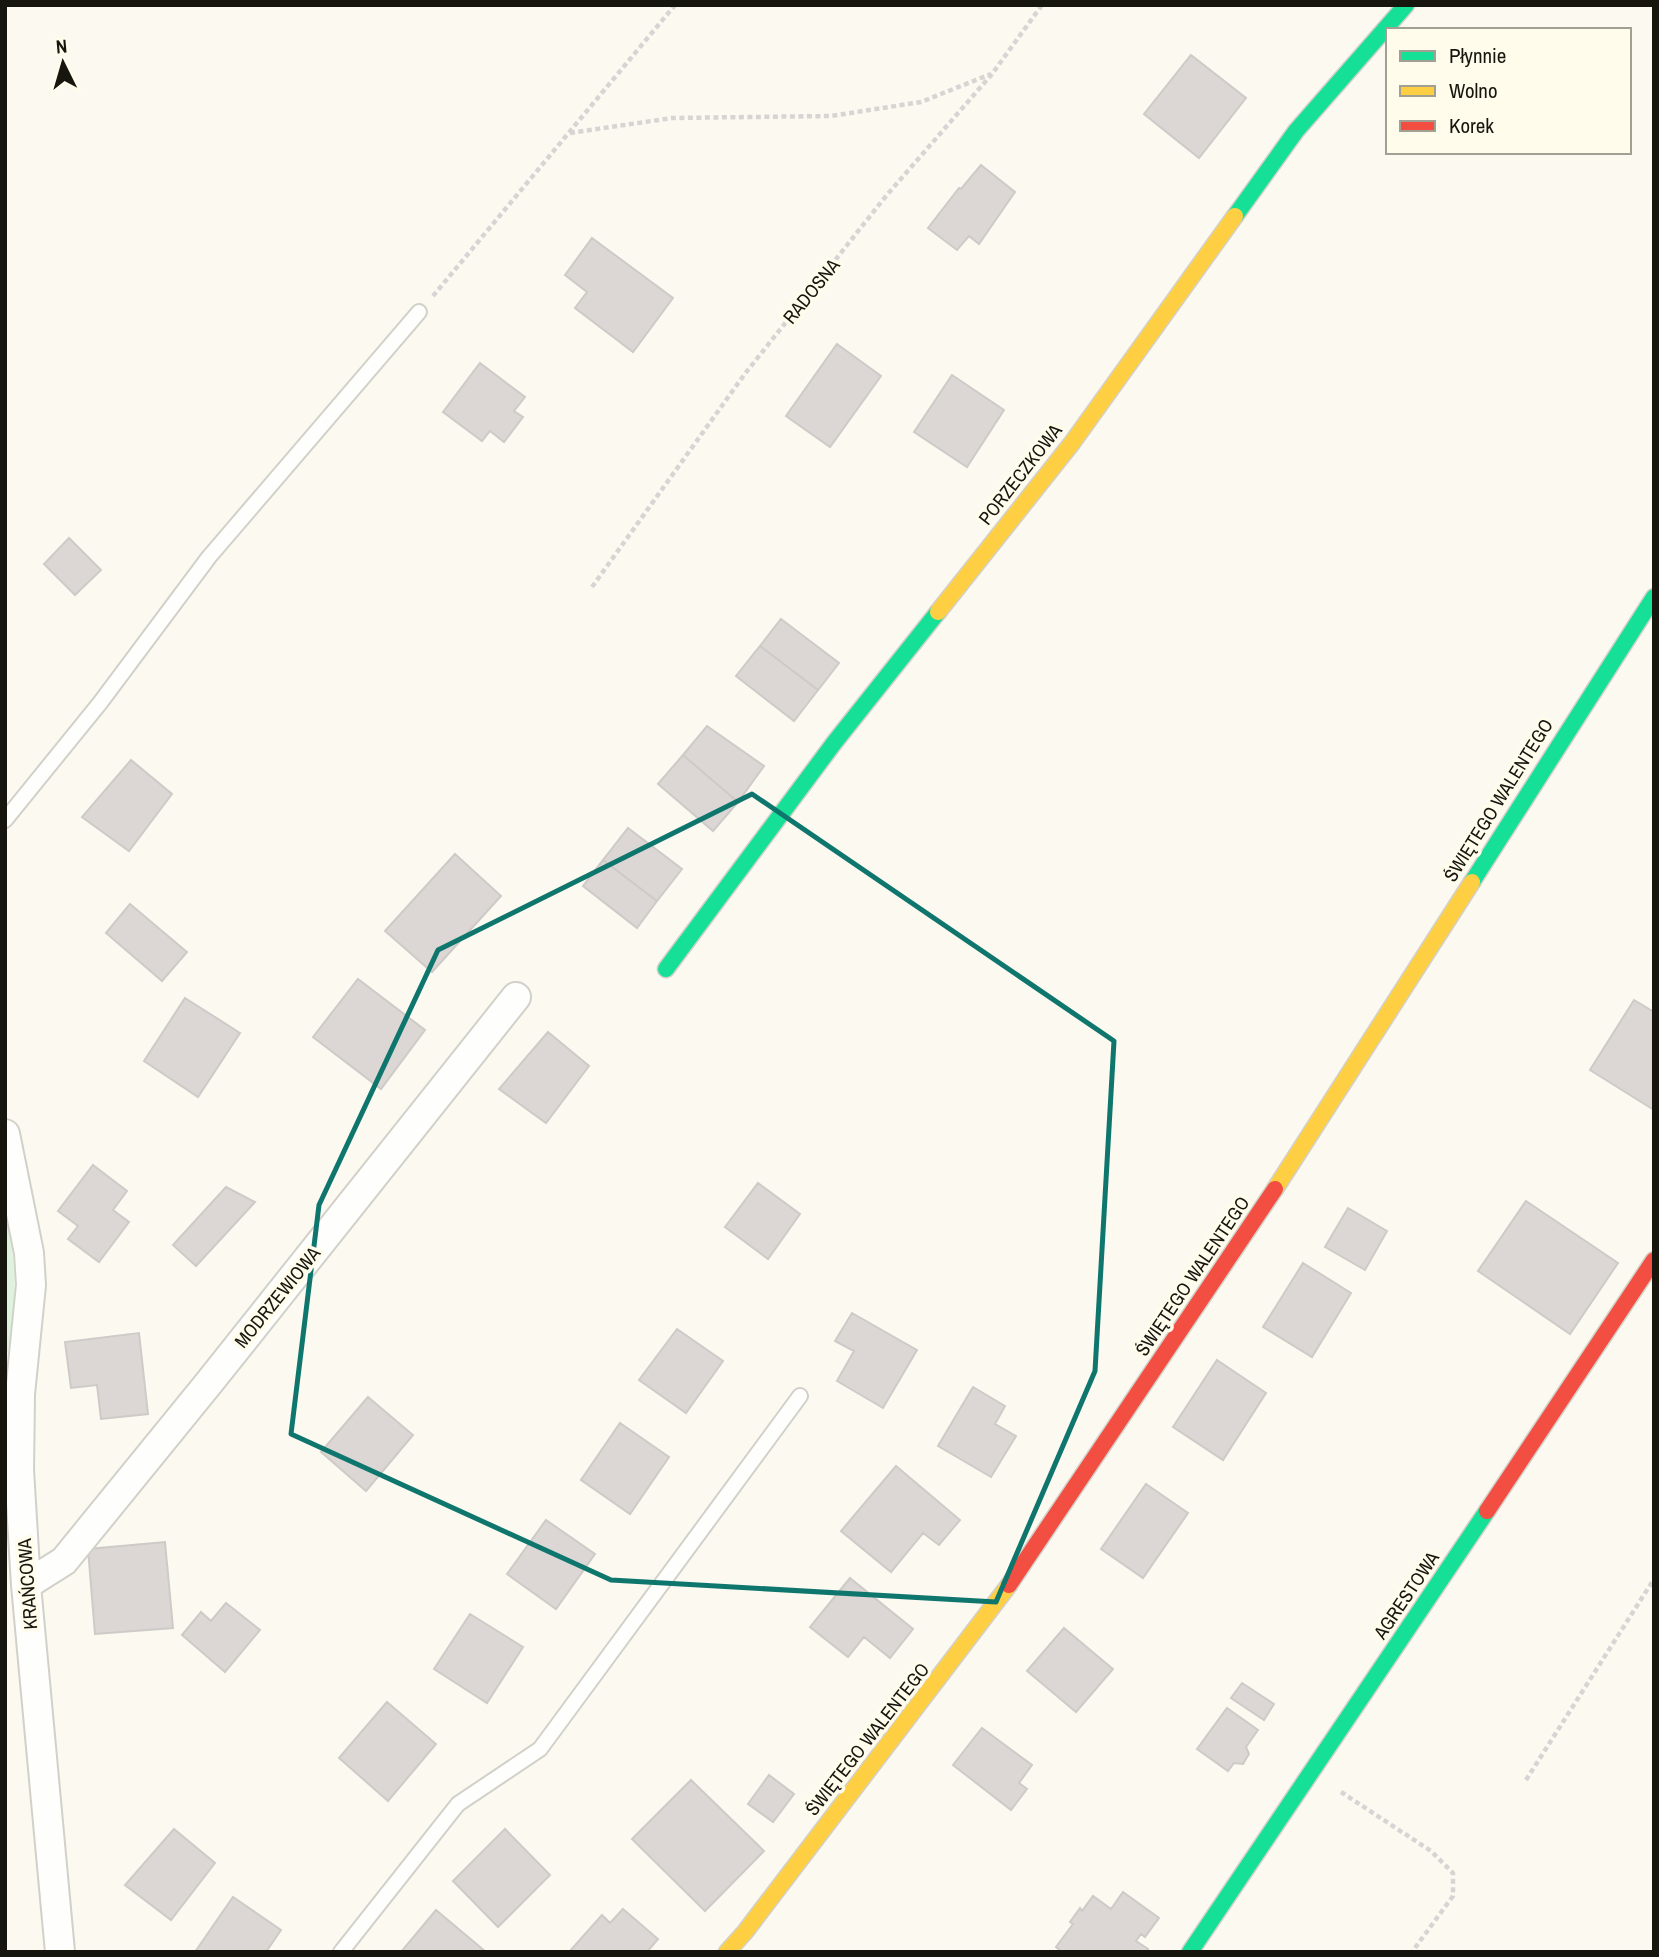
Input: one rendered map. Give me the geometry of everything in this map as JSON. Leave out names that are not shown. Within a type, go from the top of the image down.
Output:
[{"type":"street","name":"PORZECZKOWA","points":[[666,969],[834,743],[1072,443],[1296,131],[1406,5]]},
{"type":"street","name":"ŚWIĘTEGO WALENTEGO","points":[[727,1952],[1009,1586],[1264,1208],[1654,597]]},
{"type":"street","name":"MODRZEWIOWA","points":[[21,1585],[64,1561],[516,997]]},
{"type":"street","name":"KRAŃCOWA","points":[[5,1135],[30,1253],[31,1285],[20,1394],[21,1585],[60,1952]]},
{"type":"street","name":"AGRESTOWA","points":[[1190,1952],[1594,1353],[1654,1259]]},
{"type":"lane","points":[[5,820],[100,703],[209,556],[419,313]]},
{"type":"lane","points":[[341,1952],[458,1804],[540,1749],[800,1396]]},
{"type":"path","points":[[419,313],[675,5]]},
{"type":"path","name":"RADOSNA","points":[[592,587],[744,375],[886,196],[992,74],[1042,5]]},
{"type":"path","points":[[570,133],[672,118],[831,116],[921,102],[992,74]]},
{"type":"path","points":[[1526,1780],[1654,1579]]},
{"type":"path","points":[[1311,1772],[1431,1851],[1453,1873],[1453,1896],[1412,1952]]},
{"type":"highlighted area","points":[[752,794],[1114,1041],[1095,1371],[996,1602],[611,1580],[291,1434],[319,1205],[438,950]]},
{"type":"green space","points":[[5,1206],[14,1280],[13,1317],[7,1354],[5,1354]]},
{"type":"building","points":[[1191,55],[1246,98],[1199,158],[1144,114]]},
{"type":"building","points":[[981,165],[1015,192],[979,244],[969,236],[957,250],[928,228]]},
{"type":"building","points":[[592,238],[673,298],[633,352],[575,308],[587,292],[565,275]]},
{"type":"building","points":[[837,344],[881,376],[830,447],[786,416]]},
{"type":"building","points":[[480,363],[525,397],[514,411],[523,417],[504,442],[490,431],[482,441],[443,412]]},
{"type":"building","points":[[952,375],[1004,410],[967,467],[914,432]]},
{"type":"building","points":[[69,538],[101,570],[75,595],[44,564]]},
{"type":"building","points":[[781,619],[839,663],[818,690],[760,646]]},
{"type":"building","points":[[760,646],[818,690],[794,721],[736,676]]},
{"type":"building","points":[[707,726],[764,766],[738,802],[683,755]]},
{"type":"building","points":[[683,755],[738,802],[713,831],[658,784]]},
{"type":"building","points":[[131,760],[172,794],[129,851],[82,817]]},
{"type":"building","points":[[628,828],[682,869],[657,901],[603,860]]},
{"type":"building","points":[[455,854],[501,896],[432,972],[385,931]]},
{"type":"building","points":[[603,860],[657,901],[637,928],[583,886]]},
{"type":"building","points":[[130,904],[187,952],[162,981],[106,933]]},
{"type":"building","points":[[358,979],[425,1030],[381,1089],[313,1037]]},
{"type":"building","points":[[185,998],[240,1033],[198,1097],[144,1061]]},
{"type":"building","points":[[1634,1000],[1654,1012],[1654,1110],[1590,1070]]},
{"type":"building","points":[[548,1032],[589,1066],[546,1123],[499,1089]]},
{"type":"building","points":[[93,1165],[127,1191],[113,1210],[129,1222],[99,1262],[68,1239],[78,1226],[58,1211]]},
{"type":"building","points":[[758,1183],[800,1214],[768,1259],[725,1227]]},
{"type":"building","points":[[226,1187],[255,1202],[196,1266],[173,1245]]},
{"type":"building","points":[[1526,1201],[1618,1263],[1570,1334],[1478,1271]]},
{"type":"building","points":[[1348,1208],[1387,1231],[1365,1270],[1325,1247]]},
{"type":"building","points":[[1303,1263],[1351,1293],[1312,1357],[1263,1327]]},
{"type":"building","points":[[852,1313],[917,1350],[883,1408],[837,1381],[854,1351],[835,1341]]},
{"type":"building","points":[[677,1329],[723,1361],[686,1413],[639,1380]]},
{"type":"building","points":[[139,1333],[148,1414],[101,1419],[97,1385],[71,1388],[65,1342]]},
{"type":"building","points":[[1217,1360],[1266,1393],[1223,1460],[1173,1427]]},
{"type":"building","points":[[973,1387],[1005,1406],[995,1424],[1016,1436],[991,1477],[938,1446]]},
{"type":"building","points":[[368,1397],[413,1435],[366,1491],[321,1452]]},
{"type":"building","points":[[620,1423],[669,1457],[630,1514],[581,1480]]},
{"type":"building","points":[[896,1466],[960,1520],[939,1545],[923,1533],[891,1572],[841,1531]]},
{"type":"building","points":[[1146,1484],[1188,1513],[1143,1578],[1101,1549]]},
{"type":"building","points":[[546,1520],[595,1554],[556,1609],[507,1574]]},
{"type":"building","points":[[165,1542],[173,1628],[95,1634],[88,1549]]},
{"type":"building","points":[[850,1578],[913,1629],[890,1658],[864,1637],[848,1657],[810,1627]]},
{"type":"building","points":[[226,1603],[260,1630],[225,1672],[182,1635],[201,1612],[211,1621]]},
{"type":"building","points":[[470,1614],[523,1647],[487,1703],[434,1669]]},
{"type":"building","points":[[1064,1628],[1113,1669],[1076,1712],[1027,1671]]},
{"type":"building","points":[[1242,1683],[1274,1704],[1264,1720],[1231,1698]]},
{"type":"building","points":[[387,1702],[436,1744],[388,1801],[339,1758]]},
{"type":"building","points":[[1227,1708],[1258,1730],[1246,1747],[1249,1754],[1243,1764],[1234,1763],[1228,1771],[1197,1749]]},
{"type":"building","points":[[982,1728],[1032,1765],[1019,1783],[1027,1789],[1011,1810],[953,1765]]},
{"type":"building","points":[[769,1775],[794,1794],[773,1822],[748,1804]]},
{"type":"building","points":[[691,1780],[764,1851],[705,1911],[632,1839]]},
{"type":"building","points":[[174,1829],[215,1863],[171,1920],[125,1885]]},
{"type":"building","points":[[505,1829],[550,1875],[498,1927],[453,1881]]},
{"type":"building","points":[[1123,1892],[1159,1918],[1145,1937],[1141,1934],[1136,1941],[1148,1949],[1146,1952],[1062,1952],[1056,1947],[1073,1924],[1070,1922],[1080,1908],[1082,1911],[1093,1896],[1111,1909]]},
{"type":"building","points":[[233,1897],[281,1930],[266,1952],[195,1952]]},
{"type":"building","points":[[623,1909],[658,1939],[647,1952],[569,1952],[602,1915],[610,1923]]},
{"type":"building","points":[[436,1910],[486,1952],[401,1952]]},
{"type":"traffic: fast","points":[[1235,216],[1296,131],[1406,5]]},
{"type":"traffic: fast","points":[[1472,882],[1654,597]]},
{"type":"traffic: fast","points":[[666,969],[834,743],[938,612]]},
{"type":"traffic: fast","points":[[1190,1952],[1487,1511]]},
{"type":"traffic: slow","points":[[938,612],[1072,443],[1235,216]]},
{"type":"traffic: slow","points":[[1275,1189],[1472,882]]},
{"type":"traffic: slow","points":[[727,1952],[1009,1585]]},
{"type":"traffic: jam","points":[[1009,1585],[1275,1189]]},
{"type":"traffic: jam","points":[[1487,1511],[1654,1260]]}]
